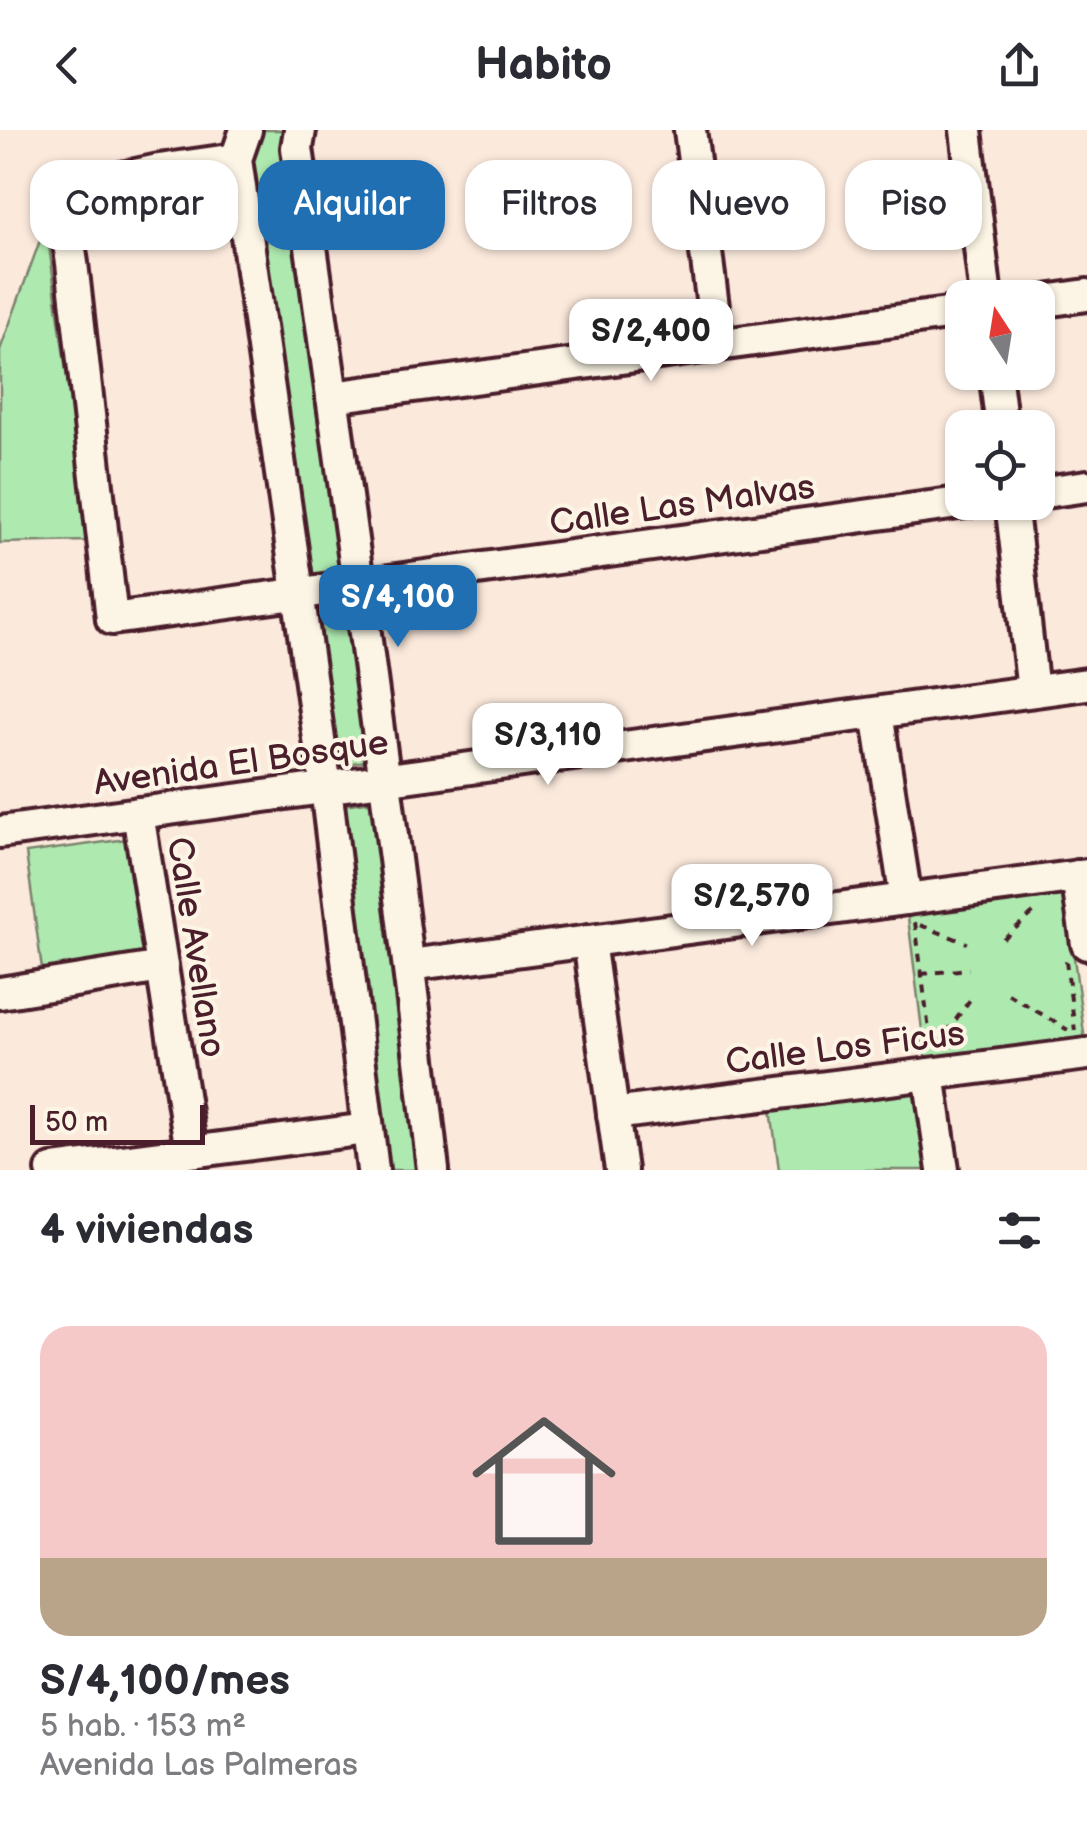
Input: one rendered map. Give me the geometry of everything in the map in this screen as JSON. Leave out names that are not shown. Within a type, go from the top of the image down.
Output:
[{"type":"street","points":[[300,130],[297,148],[360,586],[433,1170]]},
{"type":"street","points":[[690,130],[718,345]]},
{"type":"street","points":[[966,130],[984,280]]},
{"type":"street","points":[[241,144],[372,1170]]},
{"type":"street","name":"Calle Las Malvas","points":[[241,144],[159,170],[70,189],[62,199],[112,619],[945,505]]},
{"type":"street","points":[[1055,300],[1087,295]]},
{"type":"street","points":[[332,396],[945,314]]},
{"type":"street","points":[[1055,491],[1087,486]]},
{"type":"street","points":[[1013,520],[1034,691]]},
{"type":"street","name":"Avenida El Bosque","points":[[0,832],[1087,684]]},
{"type":"street","points":[[878,713],[911,912]]},
{"type":"street","name":"Calle Avellano","points":[[138,814],[191,1152]]},
{"type":"street","points":[[410,965],[589,941],[911,912],[1071,877],[1076,950]]},
{"type":"street","points":[[589,941],[622,1170]]},
{"type":"street","points":[[0,993],[162,967]]},
{"type":"street","name":"Calle Los Ficus","points":[[613,1114],[1081,1044]]},
{"type":"street","points":[[931,1064],[943,1170]]},
{"type":"street","points":[[62,1169],[366,1129]]},
{"type":"path","points":[[1003,940],[1071,877]]},
{"type":"path","points":[[911,912],[967,943]]},
{"type":"path","points":[[911,912],[931,1064]]},
{"type":"path","points":[[1076,950],[1081,1044]]},
{"type":"path","points":[[921,974],[970,969]]},
{"type":"path","points":[[1008,994],[1081,1044]]},
{"type":"path","points":[[931,1064],[972,997]]},
{"type":"path","points":[[1057,1036],[1081,1044]]},
{"type":"path","points":[[931,1064],[950,1051]]},
{"type":"green space","points":[[258,130],[286,130],[290,160],[258,160],[258,237],[246,154]]},
{"type":"green space","points":[[37,250],[50,250],[89,541],[0,543],[0,350]]},
{"type":"green space","points":[[260,250],[301,250],[342,578],[308,582]]},
{"type":"green space","points":[[345,605],[366,761],[332,766],[311,610]]},
{"type":"green space","points":[[374,801],[423,1170],[383,1170],[335,806]]},
{"type":"green space","points":[[127,839],[143,955],[42,969],[26,853]]},
{"type":"green space","points":[[1065,889],[1085,1041],[926,1062],[907,910]]},
{"type":"green space","points":[[917,1089],[929,1170],[779,1170],[771,1109]]}]
